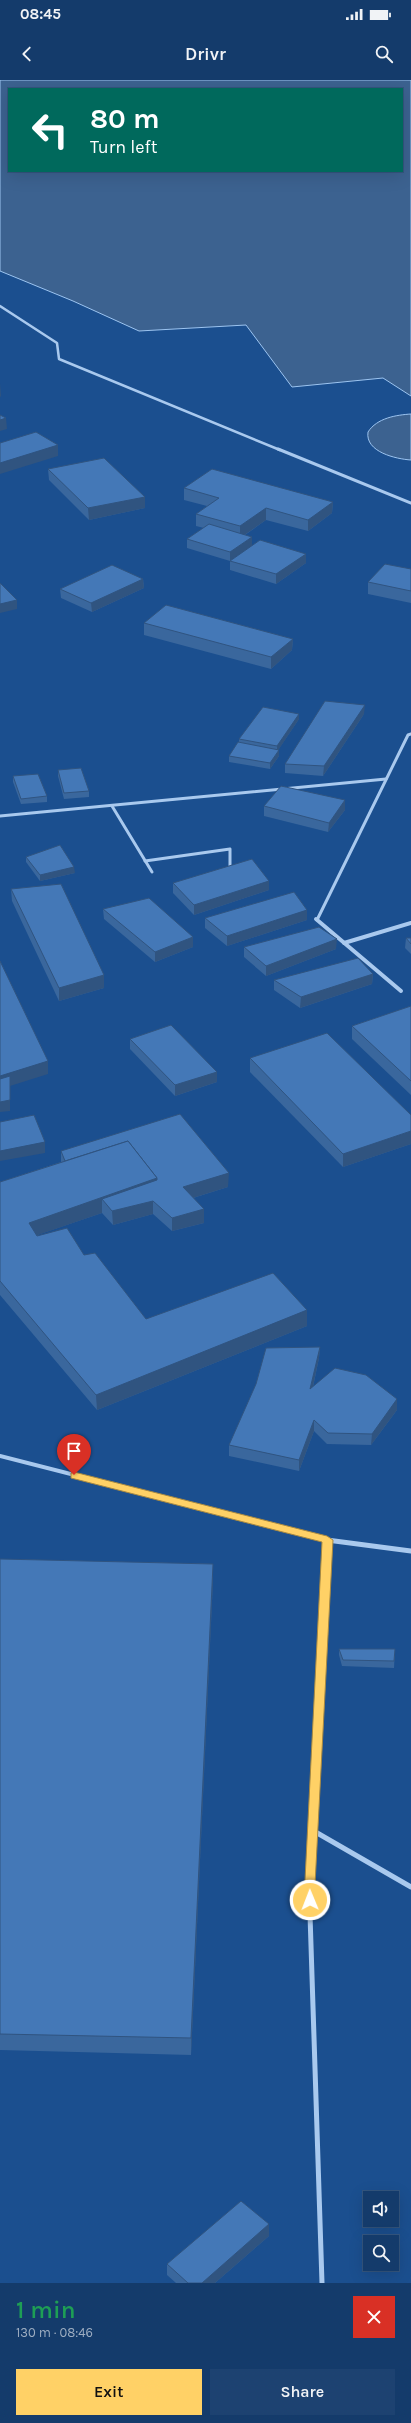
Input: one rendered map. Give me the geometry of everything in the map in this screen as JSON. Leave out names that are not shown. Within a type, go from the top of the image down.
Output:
[{"type":"street","points":[[0,306],[57,343],[59,359],[411,503]]},
{"type":"street","points":[[401,990],[316,919],[408,735],[411,734]]},
{"type":"street","points":[[0,816],[386,779]]},
{"type":"street","points":[[112,806],[152,872]]},
{"type":"street","points":[[145,861],[230,849],[230,870]]},
{"type":"street","points":[[344,942],[411,923]]},
{"type":"street","points":[[0,1456],[327,1540],[411,1551]]},
{"type":"street","points":[[322,2283],[309,1884],[327,1540]]},
{"type":"street","points":[[312,1830],[411,1887]]},
{"type":"water","points":[[0,80],[411,80],[411,396],[383,378],[292,387],[246,325],[139,331],[73,301],[0,271]]},
{"type":"water","points":[[411,414],[411,460],[390,456],[371,445],[368,439],[368,432],[376,423],[393,416]]},
{"type":"building","points":[[0,415],[6,418],[0,420]]},
{"type":"building","points":[[36,432],[58,445],[0,463],[0,443]]},
{"type":"building","points":[[104,458],[145,497],[88,508],[48,469]]},
{"type":"building","points":[[212,469],[333,502],[308,520],[266,508],[240,526],[196,514],[219,498],[184,488]]},
{"type":"building","points":[[209,524],[252,537],[230,552],[187,539]]},
{"type":"building","points":[[260,540],[306,554],[276,574],[230,561]]},
{"type":"building","points":[[385,564],[411,569],[411,591],[368,582]]},
{"type":"building","points":[[112,565],[143,579],[91,603],[60,589]]},
{"type":"building","points":[[0,583],[17,600],[0,604]]},
{"type":"building","points":[[166,605],[293,639],[271,657],[144,623]]},
{"type":"building","points":[[325,701],[365,705],[324,766],[285,764]]},
{"type":"building","points":[[263,707],[299,714],[277,746],[239,739]]},
{"type":"building","points":[[238,742],[279,750],[270,763],[229,756]]},
{"type":"building","points":[[81,768],[89,791],[64,793],[58,770]]},
{"type":"building","points":[[38,774],[47,796],[21,799],[13,776]]},
{"type":"building","points":[[281,786],[345,800],[329,823],[264,806]]},
{"type":"building","points":[[60,845],[74,867],[40,875],[26,857]]},
{"type":"building","points":[[252,859],[269,881],[194,905],[173,883]]},
{"type":"building","points":[[61,884],[104,975],[59,988],[11,889]]},
{"type":"building","points":[[294,892],[307,910],[227,936],[205,918]]},
{"type":"building","points":[[149,898],[193,937],[155,952],[103,909]]},
{"type":"building","points":[[319,927],[337,939],[266,966],[244,947]]},
{"type":"building","points":[[406,938],[411,938],[411,944]]},
{"type":"building","points":[[358,958],[373,974],[301,997],[274,980]]},
{"type":"building","points":[[0,961],[48,1061],[0,1076]]},
{"type":"building","points":[[411,1006],[411,1081],[352,1026]]},
{"type":"building","points":[[171,1025],[217,1072],[175,1085],[130,1039]]},
{"type":"building","points":[[327,1033],[411,1115],[411,1131],[343,1154],[250,1058]]},
{"type":"building","points":[[10,1076],[10,1100],[0,1102],[0,1079]]},
{"type":"building","points":[[180,1114],[229,1173],[183,1187],[204,1209],[172,1218],[153,1201],[112,1211],[102,1199],[157,1180],[128,1141],[65,1161],[61,1151]]},
{"type":"building","points":[[34,1115],[45,1142],[0,1151],[0,1122]]},
{"type":"building","points":[[128,1141],[157,1178],[29,1223],[37,1236],[67,1228],[84,1255],[95,1253],[146,1319],[273,1273],[307,1310],[96,1395],[0,1281],[0,1182]]},
{"type":"building","points":[[320,1347],[310,1389],[335,1368],[366,1375],[397,1399],[372,1434],[328,1433],[314,1420],[299,1460],[229,1445],[256,1384],[266,1348]]},
{"type":"building","points":[[0,1559],[213,1564],[191,2038],[0,2034]]},
{"type":"building","points":[[339,1649],[395,1649],[394,1661],[343,1660]]},
{"type":"building","points":[[241,2201],[269,2224],[202,2283],[188,2283],[167,2264]]},
{"type":"route","points":[[74,1475],[327,1540],[309,1884],[310,1900]]}]
